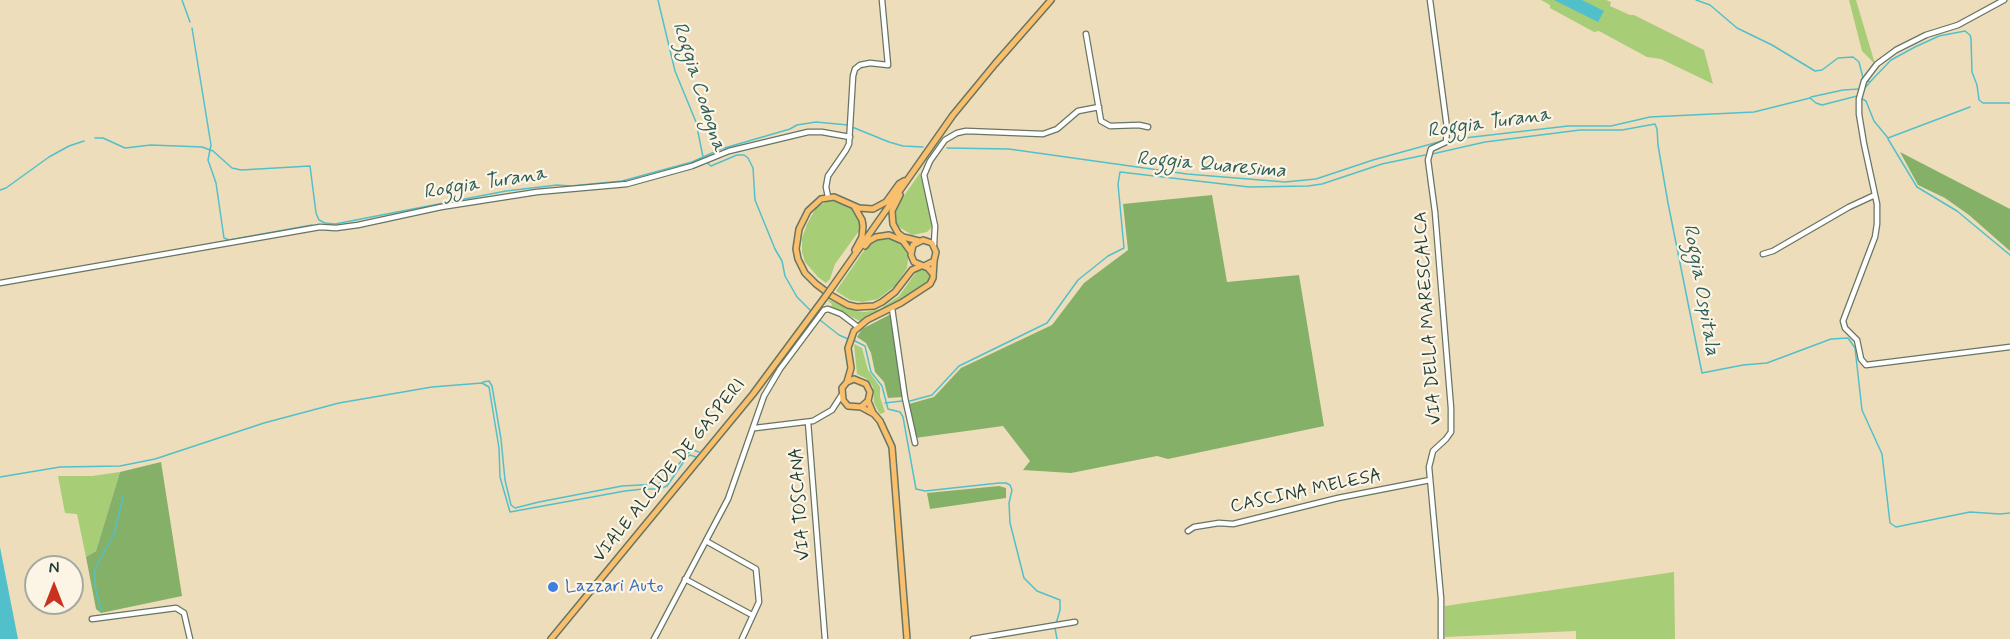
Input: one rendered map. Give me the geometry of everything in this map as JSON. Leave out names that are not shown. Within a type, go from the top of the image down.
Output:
[{"type":"main road","points":[[848,382],[851,335],[858,327],[930,284],[933,276],[936,255],[934,246],[929,242],[909,240],[898,233],[891,218],[894,204],[907,180],[953,115],[1051,0]]},
{"type":"main road","points":[[907,180],[899,184],[880,207],[865,209],[841,198],[828,197],[815,204],[808,211],[799,229],[796,249],[798,259],[810,279],[824,290],[848,305],[866,307],[882,302],[891,296],[909,273],[934,261]]},
{"type":"main road","name":"VIALE ALCIDE DE GASPERI","points":[[551,639],[812,321],[825,297],[907,180]]},
{"type":"main road","points":[[853,257],[862,237],[863,226],[854,204]]},
{"type":"main road","points":[[853,257],[869,241],[889,235],[903,241],[911,255],[933,276]]},
{"type":"main road","points":[[909,273],[913,245],[921,241]]},
{"type":"main road","points":[[850,368],[858,380],[869,388],[868,401],[892,447],[908,637]]},
{"type":"main road","points":[[858,380],[848,382],[842,388],[842,396],[848,406],[861,407],[874,414]]},
{"type":"main road","points":[[861,407],[868,401]]},
{"type":"street","points":[[828,197],[826,187],[828,176],[846,150],[850,137],[855,69],[860,65],[870,63],[888,65],[882,0]]},
{"type":"street","name":"VIA DELLA MARESCALCA","points":[[1430,0],[1447,140],[1431,149],[1428,160],[1444,303],[1451,429],[1448,437],[1431,456],[1430,480],[1440,588],[1441,639]]},
{"type":"street","points":[[2004,0],[1958,25],[1926,35],[1896,50],[1882,59],[1865,79],[1860,93],[1864,144],[1878,210],[1876,230],[1843,321],[1845,328],[1857,340],[1862,362],[1866,365],[2010,347]]},
{"type":"street","points":[[1086,34],[1101,121],[1106,125],[1148,127]]},
{"type":"street","points":[[934,246],[934,230],[924,175],[930,161],[949,137],[966,131],[1043,134],[1057,129],[1078,111],[1099,107]]},
{"type":"street","points":[[0,283],[320,227],[346,227],[441,207],[537,192],[627,184],[705,161],[729,151],[808,132],[850,137]]},
{"type":"street","points":[[1763,254],[1875,195]]},
{"type":"street","points":[[921,241],[934,230]]},
{"type":"street","points":[[892,308],[905,398],[915,443]]},
{"type":"street","points":[[820,309],[832,310],[852,320],[858,327]]},
{"type":"street","points":[[654,639],[730,493],[764,396],[812,321]]},
{"type":"street","points":[[832,410],[842,396]]},
{"type":"street","points":[[808,422],[832,410],[848,406]]},
{"type":"street","name":"VIA TOSCANA","points":[[754,428],[808,422],[825,639]]},
{"type":"street","name":"CASCINA MELESA","points":[[1188,531],[1194,527],[1219,523],[1233,524],[1338,498],[1430,480]]},
{"type":"street","points":[[706,541],[755,567],[759,602],[742,639]]},
{"type":"street","points":[[685,579],[752,615]]},
{"type":"street","points":[[92,619],[176,608],[186,617],[190,639]]},
{"type":"street","points":[[973,639],[1076,622]]},
{"type":"green space","points":[[1541,0],[1606,0],[1611,2],[1610,6],[1634,15],[1704,50],[1713,84],[1661,59],[1647,57],[1599,31],[1594,32],[1550,8],[1550,5]]},
{"type":"green space","points":[[1849,0],[1856,0],[1875,64],[1862,51]]},
{"type":"green space","points":[[1900,152],[2010,209],[2010,251],[1969,215],[1945,198],[1918,185]]},
{"type":"green space","points":[[920,173],[932,222],[927,232],[912,235],[896,225],[894,217],[896,207]]},
{"type":"green space","points":[[1212,195],[1227,282],[1299,275],[1324,426],[1168,459],[1157,456],[1071,473],[1023,470],[1030,461],[1003,426],[915,438],[909,404],[934,397],[961,368],[1052,325],[1084,283],[1128,250],[1123,204]]},
{"type":"green space","points":[[830,199],[850,205],[860,221],[859,231],[835,264],[830,279],[826,283],[805,262],[802,238],[816,208]]},
{"type":"green space","points":[[885,237],[900,241],[906,248],[907,268],[896,285],[878,299],[862,302],[850,300],[836,291],[870,242]]},
{"type":"green space","points":[[923,269],[930,275],[928,281],[899,301],[860,321],[831,307],[832,304],[828,301],[856,311],[880,309],[899,296],[917,271]]},
{"type":"green space","points":[[891,314],[903,397],[888,398],[884,382],[875,372],[871,353],[866,343],[857,337],[862,329]]},
{"type":"green space","points":[[854,344],[862,348],[868,370],[880,387],[880,397],[885,412],[880,414],[874,403],[873,387],[867,379],[857,374]]},
{"type":"green space","points":[[161,462],[182,596],[101,613],[96,609],[86,557],[96,551],[120,472]]},
{"type":"green space","points":[[120,472],[96,551],[86,557],[77,514],[65,513],[58,476],[92,476]]},
{"type":"green space","points":[[999,486],[1006,488],[1006,498],[930,509],[927,493]]},
{"type":"green space","points":[[1674,572],[1675,639],[1576,639],[1576,631],[1445,637],[1445,606]]},
{"type":"water","points":[[1554,0],[1582,0],[1604,11],[1598,22]]},
{"type":"water","points":[[0,547],[18,639],[0,639]]},
{"type":"waterway","points":[[182,0],[190,22]]},
{"type":"waterway","name":"Roggia Codogna","points":[[658,0],[675,71],[696,122],[703,157]]},
{"type":"waterway","points":[[1696,0],[1710,5],[1737,28],[1772,45],[1815,71],[1822,70],[1838,58],[1853,57],[1859,62],[1863,78],[1870,82],[1891,60],[1915,47],[1939,36],[1965,31],[1971,39],[1972,72],[1979,100],[1983,103],[2010,103]]},
{"type":"waterway","points":[[192,28],[211,145],[208,160],[216,183],[224,238],[229,240],[312,225]]},
{"type":"waterway","points":[[1864,89],[1870,82]]},
{"type":"waterway","points":[[1811,97],[1859,89]]},
{"type":"waterway","name":"Roggia Turana","points":[[1447,140],[1568,126],[1611,126],[1650,117],[1754,112],[1810,98],[1822,105],[1857,96],[1866,101],[1874,121],[1888,138],[1970,107]]},
{"type":"waterway","name":"Roggia Turana","points":[[95,138],[103,138],[125,148],[151,145],[202,147],[213,151],[232,168],[241,170],[310,166],[316,213],[319,220],[335,224],[506,191],[622,181],[692,162],[721,149],[797,125],[816,122],[848,125]]},
{"type":"waterway","name":"Roggia Ospitala","points":[[1432,154],[1485,142],[1580,130],[1622,130],[1655,124],[1668,203],[1702,373],[1767,363],[1831,339],[1848,338],[1855,348],[1862,410],[1882,454],[1890,523],[1896,527],[1970,512],[2010,513]]},
{"type":"waterway","name":"Roggia Turana","points":[[852,127],[903,146],[923,147]]},
{"type":"waterway","points":[[1888,139],[1917,187],[1957,211],[2010,255]]},
{"type":"waterway","points":[[0,190],[49,157],[84,141]]},
{"type":"waterway","name":"Roggia Turana","points":[[947,148],[1009,149],[1187,174],[1285,182],[1316,179],[1442,141]]},
{"type":"waterway","name":"Roggia Codogna","points":[[705,161],[711,166],[737,155],[744,155],[748,158],[753,168],[755,200],[782,261],[785,276],[797,297],[817,317]]},
{"type":"waterway","name":"Roggia Quaresima","points":[[910,401],[932,395],[959,366],[1047,323],[1078,280],[1108,256],[1124,248],[1118,184],[1120,172],[1249,187],[1308,186],[1322,184],[1382,164],[1425,155]]},
{"type":"waterway","name":"Roggia Codogna","points":[[820,320],[848,339]]},
{"type":"waterway","name":"Roggia Codogna","points":[[853,340],[865,346],[871,372],[882,386],[888,409],[900,412],[903,417],[916,489],[925,491],[999,483],[1010,485],[1012,490],[1009,503],[1010,523],[1024,578],[1037,591],[1060,600],[1056,624]]},
{"type":"waterway","points":[[483,382],[489,381],[492,386],[505,480],[511,505],[515,508],[622,486],[658,484],[666,479],[689,452],[693,450],[699,452]]},
{"type":"waterway","points":[[0,477],[60,467],[120,466],[155,459],[264,423],[339,403],[432,387],[482,383],[489,387],[499,448],[500,477],[510,512],[625,491],[659,489],[667,486],[687,457],[690,455],[696,457]]},
{"type":"waterway","name":"Roggia Quaresima","points":[[885,403],[902,401]]},
{"type":"waterway","points":[[101,610],[95,586],[95,569],[114,534],[123,497]]},
{"type":"waterway","name":"Roggia Codogna","points":[[1055,628],[1057,639]]},
{"type":"place","name":"Lazzari Auto","points":[[553,587]]}]
